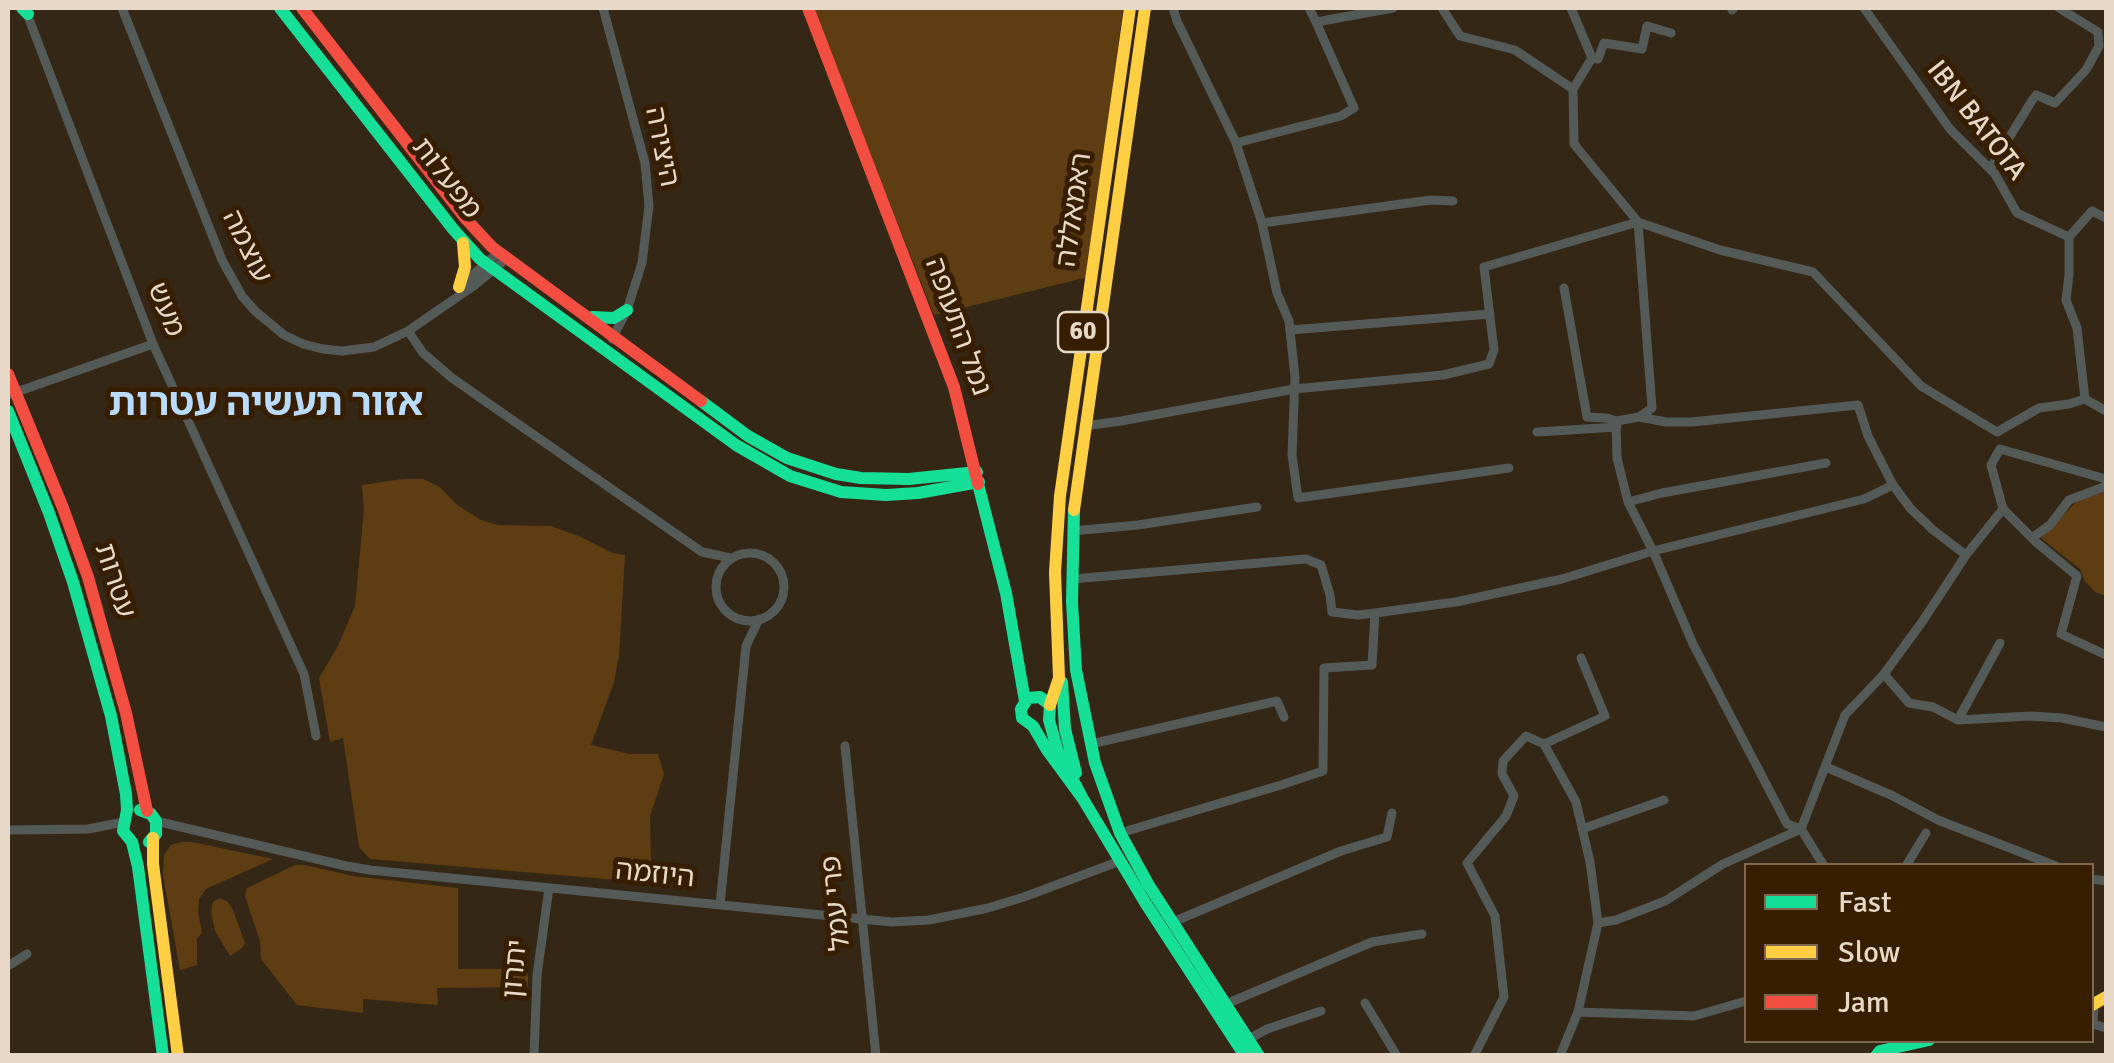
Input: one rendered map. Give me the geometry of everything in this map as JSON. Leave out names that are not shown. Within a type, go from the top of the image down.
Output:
[{"type":"main road","name":"מפעלות","points":[[280,8],[462,240],[489,266],[736,446],[790,476],[841,492],[918,493],[978,477]]},
{"type":"main road","name":"מפעלות","points":[[302,8],[466,219],[502,255],[748,436],[787,458],[848,476],[978,477]]},
{"type":"main road","name":"נמל התעופה","points":[[808,8],[945,358],[1006,593],[1020,674],[1041,704]]},
{"type":"main road","name":"ראמאללה","points":[[1041,704],[1056,682],[1059,659],[1054,572],[1060,496],[1130,8]]},
{"type":"main road","points":[[1145,8],[1072,531],[1076,670],[1091,744],[1120,833],[1138,868],[1260,1056]]},
{"type":"main road","points":[[459,287],[465,267],[462,240]]},
{"type":"main road","points":[[590,317],[614,318],[627,310]]},
{"type":"main road","name":"עטרות","points":[[8,374],[12,394],[63,508],[88,577],[126,713],[153,826],[153,864],[178,1056]]},
{"type":"main road","name":"עטרות","points":[[8,412],[90,637],[115,736],[126,794],[127,829],[138,866],[163,1056]]},
{"type":"main road","name":"60","points":[[1059,659],[1065,729],[1083,799]]},
{"type":"main road","points":[[1033,726],[1040,726],[1041,704]]},
{"type":"main road","name":"60","points":[[1083,799],[1021,714],[1041,704],[1058,752],[1083,799],[1245,1056]]},
{"type":"main road","points":[[136,811],[153,826],[144,844],[127,829],[136,811]]},
{"type":"main road","points":[[1878,1049],[1912,1043]]},
{"type":"street","name":"עוצמה","points":[[122,8],[222,260],[254,311],[284,335],[323,349],[357,351],[374,347],[408,332],[474,286],[489,266]]},
{"type":"street","name":"היצירה","points":[[604,8],[646,163],[649,188],[646,247],[627,310],[604,349]]},
{"type":"street","points":[[1172,8],[1236,143],[1262,224],[1276,294],[1289,321],[1294,388],[1292,456],[1298,498],[1508,468]]},
{"type":"street","points":[[1236,143],[1341,116],[1354,108],[1309,8]]},
{"type":"street","points":[[1316,22],[1393,8]]},
{"type":"street","points":[[1442,8],[1460,36],[1515,50],[1573,89]]},
{"type":"street","points":[[1571,8],[1592,58]]},
{"type":"street","name":"IBN BATOTA","points":[[1864,8],[1950,130],[1990,169],[2017,214],[2069,237]]},
{"type":"street","points":[[1990,169],[2036,95],[2055,103],[2086,70],[2099,46],[2098,32],[2060,8]]},
{"type":"street","name":"מעש","points":[[26,9],[153,344],[300,663],[316,736]]},
{"type":"street","points":[[1592,58],[1598,59],[1604,43],[1642,49],[1648,26],[1671,33]]},
{"type":"street","points":[[1592,58],[1573,89],[1574,144],[1638,222],[1720,250],[1813,272],[1921,386],[1997,432],[2000,449],[1991,465],[2004,509],[2077,576],[2061,634],[2106,655]]},
{"type":"street","points":[[1262,224],[1431,200],[1453,201]]},
{"type":"street","points":[[2085,399],[2077,328],[2066,300],[2069,237],[2092,211],[2106,203]]},
{"type":"street","points":[[2092,211],[2106,218]]},
{"type":"street","points":[[1084,426],[1294,388],[1443,374],[1489,364],[1494,350],[1484,267],[1638,222]]},
{"type":"street","points":[[1536,432],[1616,424],[1640,417],[1652,408],[1638,222]]},
{"type":"street","name":"עוצמה","points":[[441,308],[459,287],[502,255]]},
{"type":"street","points":[[1564,288],[1587,417],[1606,418],[1616,424]]},
{"type":"street","points":[[1290,330],[1490,314]]},
{"type":"street","points":[[408,332],[452,378],[702,552],[731,558]]},
{"type":"street","points":[[12,394],[153,344]]},
{"type":"street","points":[[1997,432],[2040,408],[2085,399],[2106,411]]},
{"type":"street","points":[[1640,417],[1692,422],[1858,405],[1868,436],[1894,484],[1922,519],[1966,555]]},
{"type":"street","points":[[1616,424],[1617,458],[1628,502],[1693,644],[1787,824],[1800,829],[1822,863]]},
{"type":"street","points":[[2000,449],[2106,483]]},
{"type":"street","points":[[1628,502],[1826,463]]},
{"type":"street","points":[[2032,538],[2050,525],[2069,500],[2106,483]]},
{"type":"street","points":[[1072,578],[1306,559],[1321,565],[1332,612],[1358,615],[1474,598],[1562,578],[1653,550],[1864,499],[1894,484]]},
{"type":"street","points":[[1072,531],[1258,507]]},
{"type":"street","points":[[1598,922],[1616,920],[1665,900],[1723,864],[1800,829],[1845,715],[1884,674],[1966,555],[2004,509]]},
{"type":"street","points":[[702,552],[717,577]]},
{"type":"street","points":[[750,552],[762,555],[781,572],[784,592],[771,614],[746,620],[726,611],[719,601],[717,577],[731,558],[750,552]]},
{"type":"street","points":[[1120,833],[1324,770],[1324,668],[1372,665],[1375,613]]},
{"type":"street","points":[[737,618],[746,646]]},
{"type":"street","points":[[720,904],[746,646],[759,619]]},
{"type":"street","points":[[1958,720],[2000,643]]},
{"type":"street","points":[[1544,744],[1604,716],[1581,658]]},
{"type":"street","points":[[1884,674],[1910,703],[1933,707],[1958,720],[2046,717],[2106,727]]},
{"type":"street","points":[[1091,744],[1276,702],[1284,717]]},
{"type":"street","points":[[1474,1056],[1504,997],[1495,916],[1467,863],[1506,816],[1514,796],[1502,774],[1502,761],[1526,736],[1544,744],[1576,802],[1598,922],[1578,1012],[1560,1055]]},
{"type":"street","name":"פרי עמל","points":[[845,746],[876,1056]]},
{"type":"street","points":[[1826,767],[1938,820],[2048,863]]},
{"type":"street","points":[[1582,828],[1664,800]]},
{"type":"street","points":[[1173,922],[1340,851],[1387,837],[1392,812]]},
{"type":"street","name":"היוזמה","points":[[153,826],[211,832],[346,866],[410,875],[892,922],[962,914],[1024,897],[1120,861]]},
{"type":"street","points":[[8,830],[127,829]]},
{"type":"street","points":[[1908,863],[1926,833]]},
{"type":"street","name":"יתרון","points":[[534,1056],[536,975],[549,888]]},
{"type":"street","points":[[1226,1004],[1372,942],[1422,934]]},
{"type":"street","points":[[8,966],[27,954]]},
{"type":"street","points":[[1578,1012],[1694,1016],[1744,1002]]},
{"type":"street","points":[[1366,1003],[1398,1056]]},
{"type":"street","points":[[1249,1039],[1322,1011]]},
{"type":"shaded area","points":[[813,8],[1123,8],[1088,277],[934,315]]},
{"type":"shaded area","points":[[423,479],[440,487],[457,505],[481,520],[498,525],[551,526],[625,555],[619,655],[614,682],[591,745],[629,754],[658,754],[664,774],[650,816],[651,860],[642,882],[370,859],[359,847],[343,738],[330,742],[319,678],[355,606],[364,509],[362,485]]},
{"type":"shaded area","points":[[2106,491],[2106,596],[2095,592],[2080,569],[2041,538],[2077,501]]},
{"type":"shaded area","points":[[182,842],[273,859],[206,889],[199,899],[202,933],[197,938],[197,965],[180,970],[163,875],[164,855],[171,845]]},
{"type":"shaded area","points":[[295,865],[458,888],[458,969],[528,969],[528,987],[437,988],[438,1005],[363,999],[363,1013],[297,1005],[261,959],[260,941],[245,896],[247,888]]},
{"type":"shaded area","points":[[220,898],[233,910],[245,943],[230,956],[215,931],[211,912],[213,902]]},
{"type":"traffic: fast","points":[[22,8],[28,14]]},
{"type":"traffic: fast","points":[[280,8],[480,259],[736,445],[790,476],[841,492],[918,493],[979,482]]},
{"type":"traffic: fast","points":[[592,317],[614,318],[627,310]]},
{"type":"traffic: fast","points":[[701,401],[748,436],[787,458],[836,474],[909,479],[977,472]]},
{"type":"traffic: fast","points":[[8,411],[73,582],[111,716],[126,794],[123,831],[132,842],[138,867],[163,1056]]},
{"type":"traffic: fast","points":[[978,484],[1006,593],[1025,701]]},
{"type":"traffic: fast","points":[[1074,510],[1072,602],[1076,670],[1095,763],[1120,833],[1148,884],[1259,1056]]},
{"type":"traffic: fast","points":[[1062,682],[1065,729],[1076,773]]},
{"type":"traffic: fast","points":[[1083,799],[1033,726],[1022,718],[1021,709],[1028,698],[1040,697],[1050,705],[1049,720],[1058,752],[1083,799],[1245,1056]]},
{"type":"traffic: fast","points":[[140,810],[156,821],[156,834],[149,842]]},
{"type":"traffic: fast","points":[[1876,1056],[1880,1051],[1916,1043]]},
{"type":"traffic: slow","points":[[1050,705],[1059,678],[1055,572],[1060,496],[1130,8]]},
{"type":"traffic: slow","points":[[1074,510],[1145,8]]},
{"type":"traffic: slow","points":[[459,287],[465,267],[463,243]]},
{"type":"traffic: slow","points":[[153,838],[178,1056]]},
{"type":"traffic: slow","points":[[2094,1004],[2106,997]]},
{"type":"traffic: jam","points":[[302,8],[492,247],[701,401]]},
{"type":"traffic: jam","points":[[808,8],[954,387],[978,484]]},
{"type":"traffic: jam","points":[[8,374],[88,577],[126,713],[147,811]]},
{"type":"district","name":"אזור תעשיה עטרות","points":[[266,405]]}]
